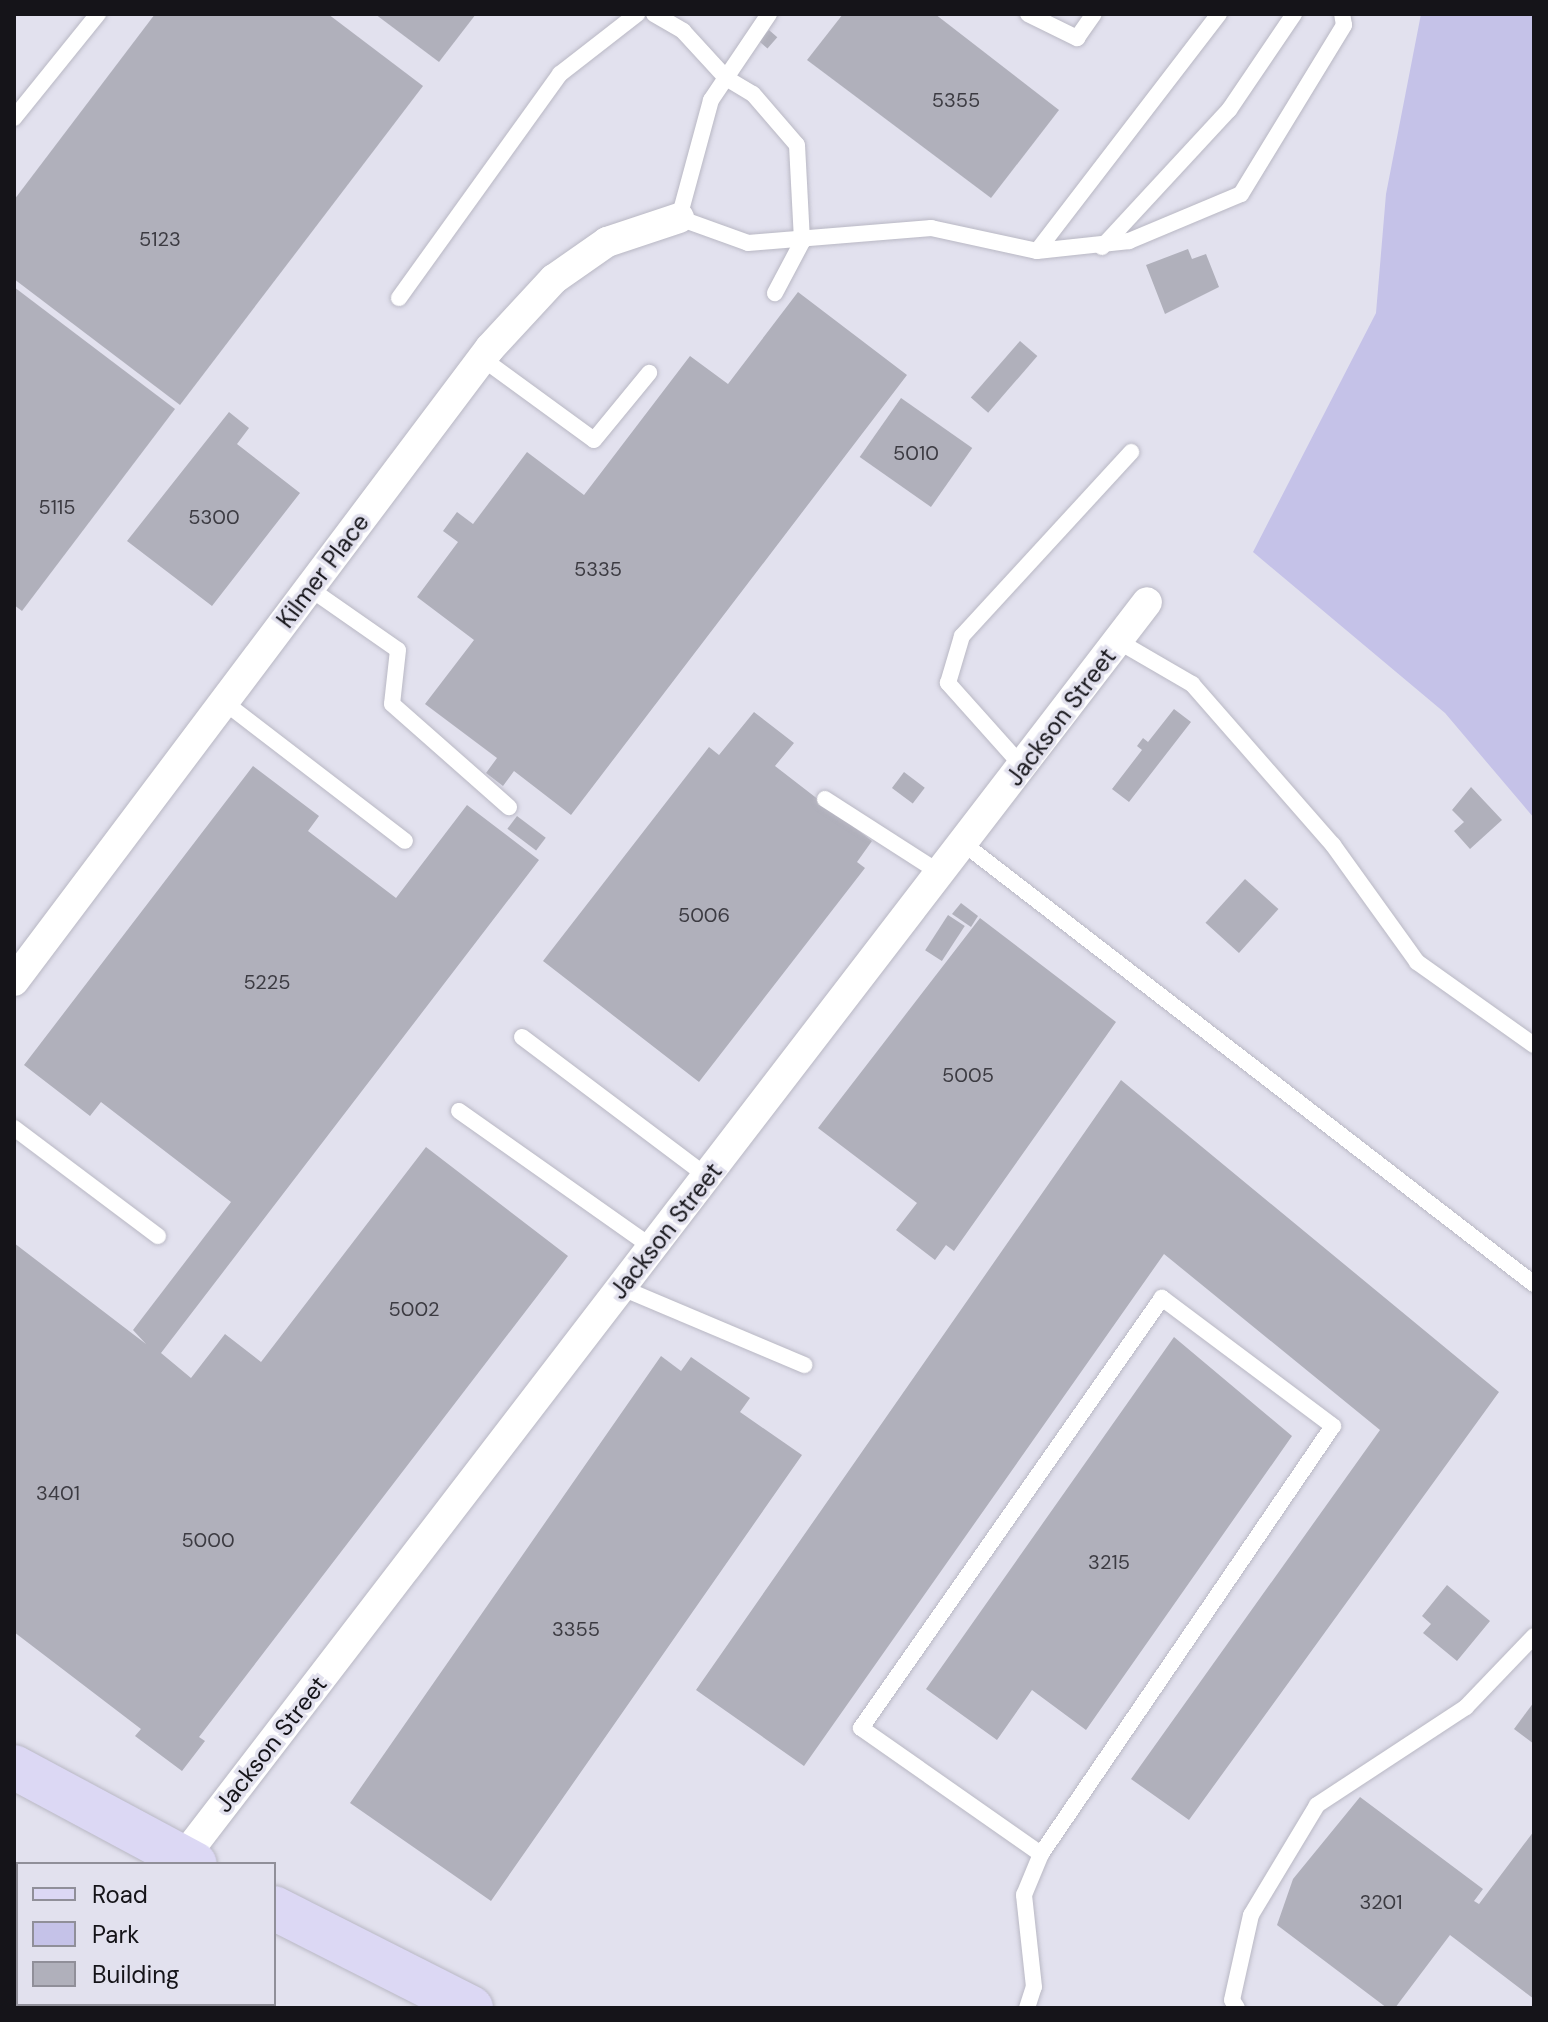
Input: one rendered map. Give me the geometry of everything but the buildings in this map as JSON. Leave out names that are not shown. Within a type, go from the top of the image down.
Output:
[{"type":"street","name":"Kilmer Place","points":[[14,981],[483,359],[554,279],[607,242],[679,218]]},
{"type":"street","name":"Jackson Street","points":[[189,1861],[1147,602]]},
{"type":"street","points":[[14,1767],[189,1861]]},
{"type":"street","points":[[276,1909],[471,2008]]},
{"type":"lane","points":[[14,118],[98,14]]},
{"type":"lane","points":[[399,298],[560,74],[637,14]]},
{"type":"lane","points":[[654,14],[683,31],[726,78],[753,94],[797,145],[802,242],[775,293]]},
{"type":"lane","points":[[769,14],[711,100],[679,218],[748,243],[802,242],[931,228],[1037,251],[1101,247],[1241,194],[1344,25],[1342,14]]},
{"type":"lane","points":[[1028,14],[1077,38],[1094,14]]},
{"type":"lane","points":[[1037,251],[1219,14]]},
{"type":"lane","points":[[1101,247],[1229,110],[1294,14]]},
{"type":"lane","points":[[483,359],[594,440],[649,373]]},
{"type":"lane","points":[[1023,767],[948,683],[962,636],[1131,452]]},
{"type":"lane","points":[[309,588],[398,650],[392,704],[509,807]]},
{"type":"lane","points":[[1118,641],[1192,684],[1333,845],[1417,962],[1534,1045]]},
{"type":"lane","points":[[224,702],[405,841]]},
{"type":"lane","points":[[825,799],[942,874]]},
{"type":"lane","points":[[964,844],[1534,1284]]},
{"type":"lane","points":[[522,1037],[708,1177]]},
{"type":"lane","points":[[459,1111],[653,1248]]},
{"type":"lane","points":[[14,1128],[158,1236]]},
{"type":"lane","points":[[622,1288],[804,1365]]},
{"type":"lane","points":[[1027,2008],[1034,1987],[1024,1895],[1041,1854],[1333,1426],[1162,1298],[861,1728],[1041,1854]]},
{"type":"lane","points":[[1237,2008],[1232,2000],[1251,1915],[1317,1805],[1466,1707],[1534,1636]]},
{"type":"green space","points":[[1421,14],[1534,14],[1534,818],[1445,713],[1253,552],[1376,313],[1386,194]]}]
